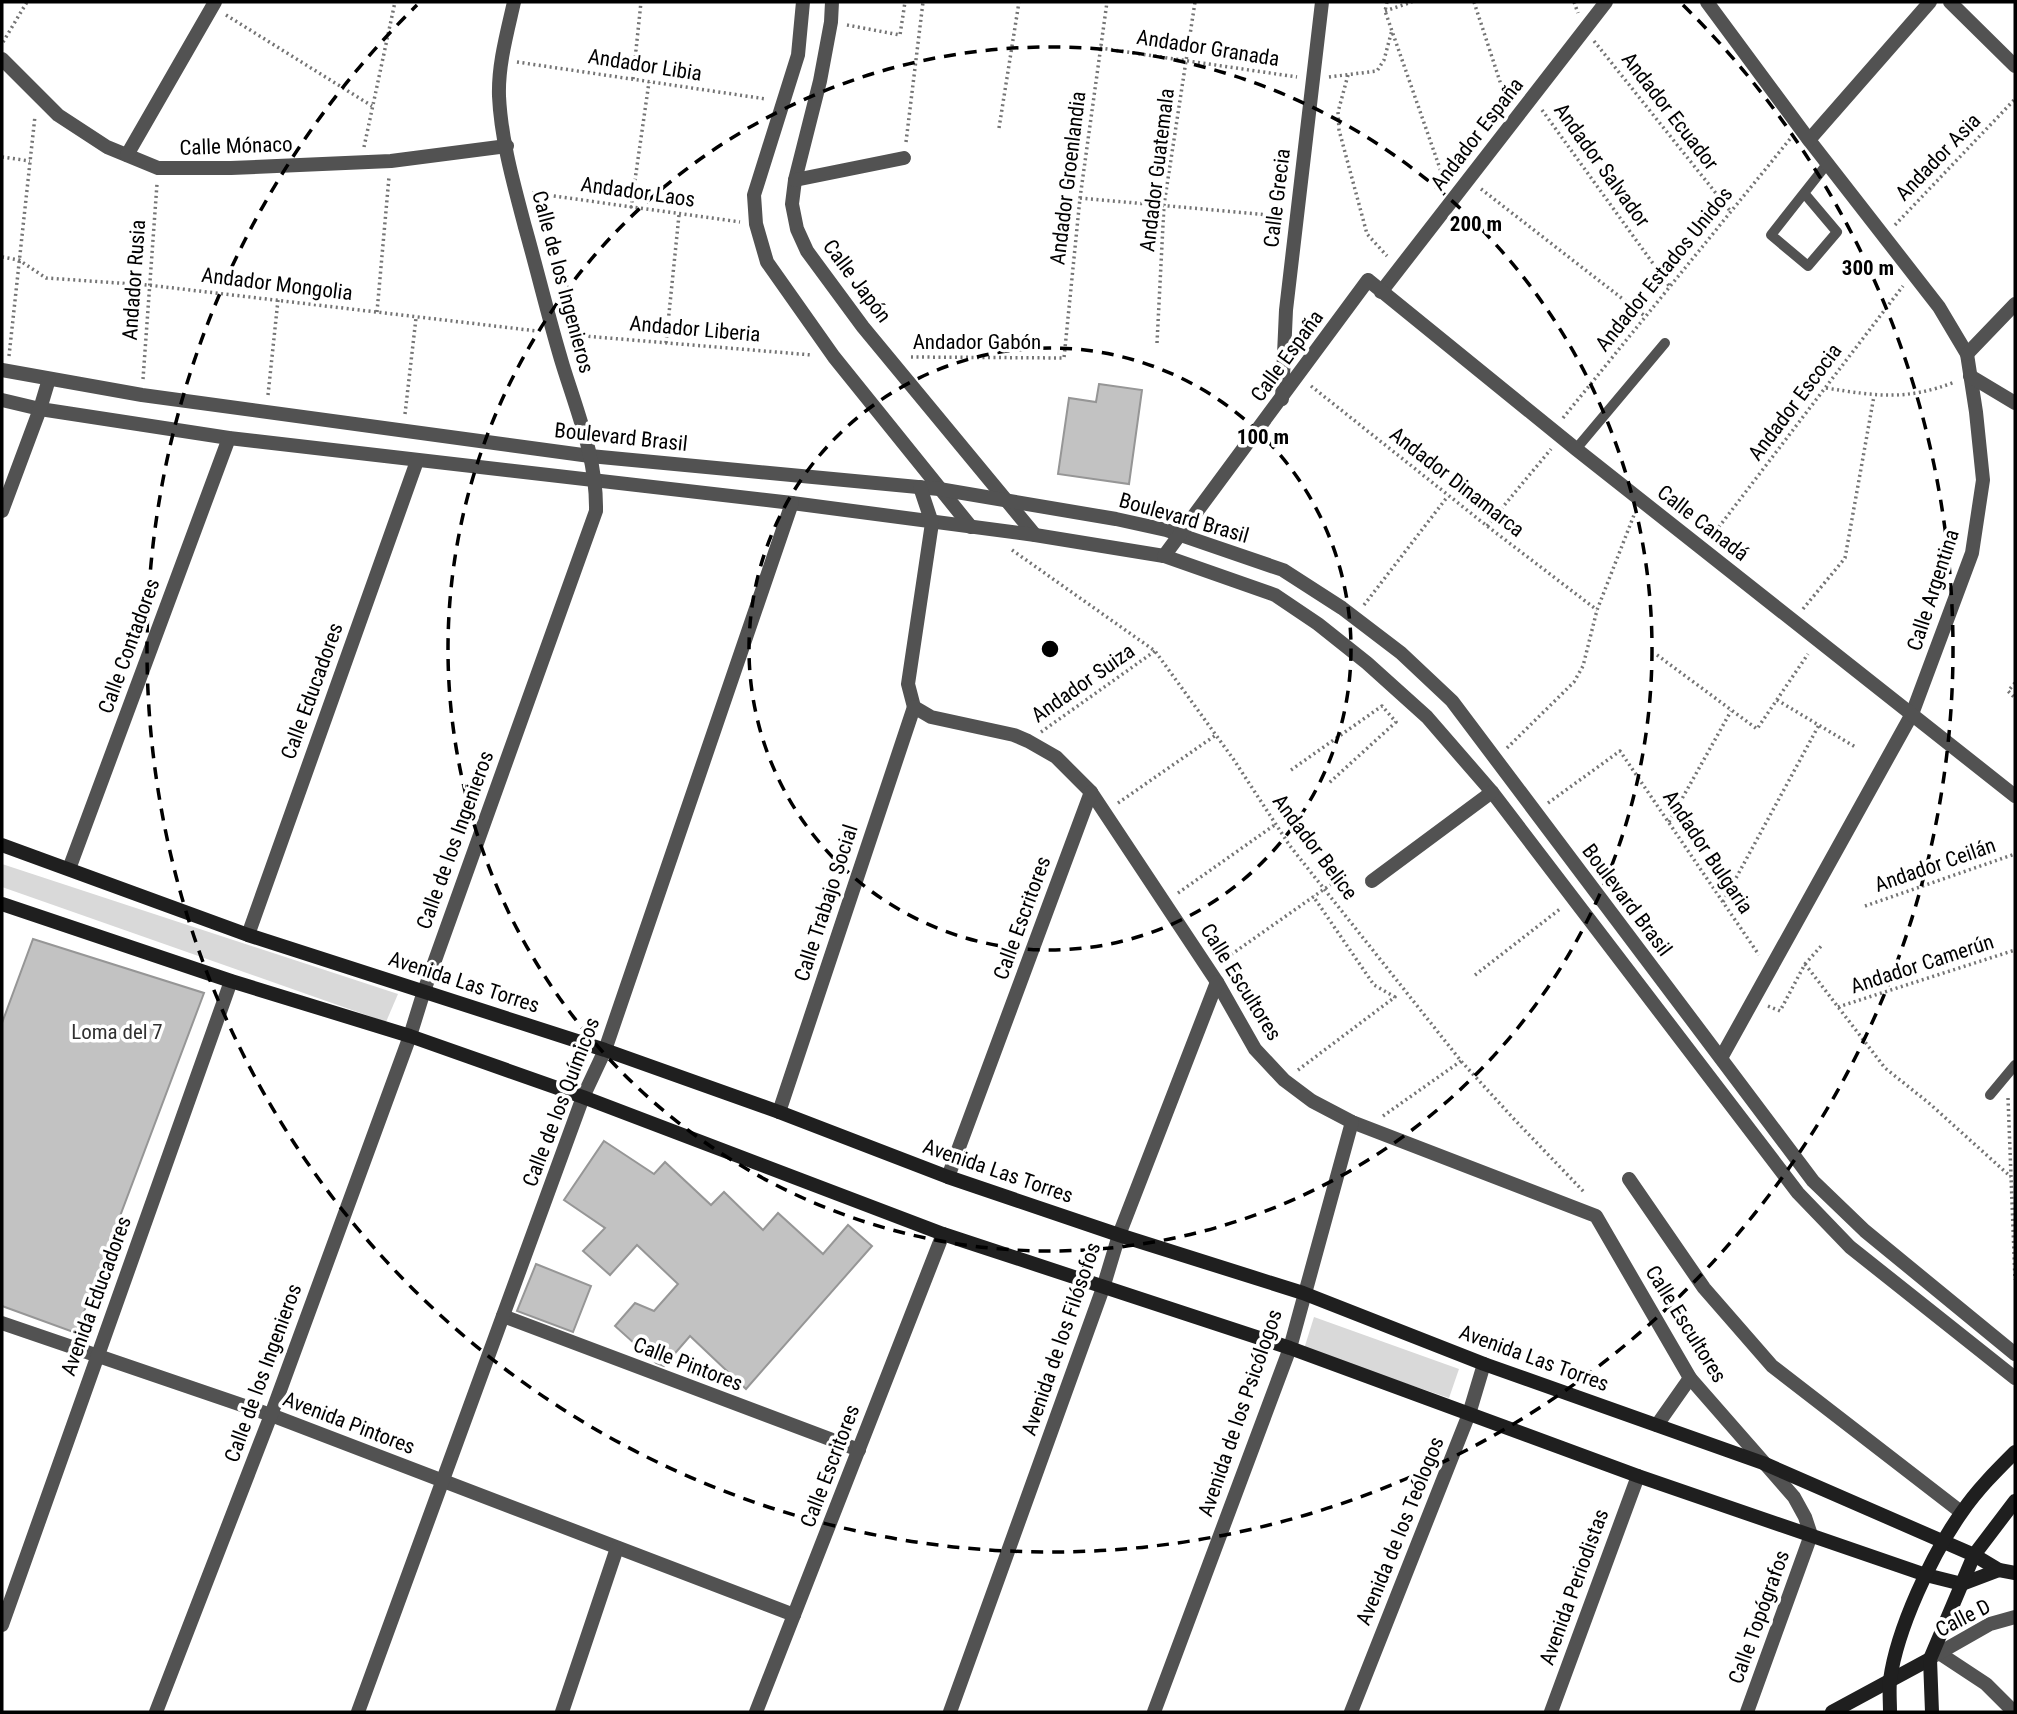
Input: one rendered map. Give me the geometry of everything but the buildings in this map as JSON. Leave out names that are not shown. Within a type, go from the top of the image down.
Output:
[{"type":"main road","name":"Avenida Las Torres","points":[[2,845],[247,935],[605,1050],[779,1112],[948,1177],[1303,1293],[1485,1364],[1763,1463],[1974,1555],[1999,1570]]},
{"type":"main road","points":[[2,904],[231,981],[410,1036],[583,1097],[943,1234],[1290,1348],[1638,1476],[1926,1575],[1962,1584],[1999,1570],[2015,1573]]},
{"type":"main road","points":[[1890,1712],[1890,1680],[1906,1622],[1926,1575],[1961,1513],[2015,1452]]},
{"type":"main road","points":[[1932,1712],[1935,1656],[1962,1584],[1974,1555],[2015,1501]]},
{"type":"main road","points":[[1832,1712],[1935,1656]]},
{"type":"street","name":"Calle de los Ingenieros","points":[[156,1712],[271,1415],[410,1036],[424,990],[596,511],[596,482],[590,456],[553,333],[507,146],[499,96],[502,60],[514,2]]},
{"type":"street","points":[[803,2],[798,55],[754,195],[755,224],[767,262],[834,357],[939,489],[976,527]]},
{"type":"street","name":"Calle Japón","points":[[832,2],[820,81],[795,180],[792,204],[797,229],[807,251],[889,357],[1035,535]]},
{"type":"street","name":"Calle Grecia","points":[[1282,399],[1286,310],[1322,2]]},
{"type":"street","name":"Andador España","points":[[1381,292],[1606,2]]},
{"type":"street","name":"Calle Argentina","points":[[1707,2],[1827,164],[1939,307],[1967,354],[1983,480],[1972,553],[1912,714],[1721,1058]]},
{"type":"street","points":[[1809,140],[1930,2]]},
{"type":"street","points":[[1950,2],[2015,66]]},
{"type":"street","points":[[127,155],[214,4]]},
{"type":"street","name":"Calle Mónaco","points":[[2,60],[58,115],[107,147],[158,168],[231,168],[391,161],[507,146]]},
{"type":"street","points":[[795,180],[904,158]]},
{"type":"street","name":"Calle España","points":[[1164,556],[1368,280]]},
{"type":"street","name":"Calle Canadá","points":[[1368,280],[1557,434],[2015,796]]},
{"type":"street","points":[[1967,354],[2015,304]]},
{"type":"street","name":"Boulevard Brasil","points":[[4,371],[142,395],[590,456],[939,489],[1116,519],[1181,534],[1283,570],[1354,617],[1401,653],[1452,701],[1813,1181],[1865,1231],[2015,1354]]},
{"type":"street","points":[[1970,376],[2015,403]]},
{"type":"street","points":[[2,511],[49,379]]},
{"type":"street","name":"Boulevard Brasil","points":[[2,400],[40,409],[229,438],[792,503],[1035,535],[1164,556],[1275,595],[1318,624],[1367,663],[1427,717],[1492,792],[1798,1193],[1850,1247],[2015,1378]]},
{"type":"street","name":"Calle Contadores","points":[[69,869],[229,438]]},
{"type":"street","name":"Calle Educadores","points":[[247,935],[417,461]]},
{"type":"street","points":[[914,707],[908,684],[932,523],[920,487]]},
{"type":"street","name":"Calle de los Químicos","points":[[358,1712],[583,1097],[605,1050],[792,503]]},
{"type":"street","name":"Calle Escultores","points":[[914,707],[931,717],[1014,735],[1028,741],[1055,757],[1091,792],[1213,976],[1255,1048],[1284,1080],[1312,1101],[1352,1122],[1596,1216],[1690,1378],[1794,1497],[1811,1535]]},
{"type":"street","name":"Calle Trabajo Social","points":[[779,1112],[914,707]]},
{"type":"street","name":"Calle Escritores","points":[[948,1177],[1091,792]]},
{"type":"street","points":[[1372,881],[1492,792]]},
{"type":"street","name":"Avenida de los Filósofos","points":[[950,1712],[1213,976]]},
{"type":"street","name":"Avenida Educadores","points":[[2,1625],[231,981]]},
{"type":"street","name":"Avenida de los Psicólogos","points":[[1154,1712],[1290,1348],[1352,1122]]},
{"type":"street","points":[[1629,1180],[1704,1288],[1772,1366],[1961,1513]]},
{"type":"street","name":"Calle Escritores","points":[[756,1712],[943,1234]]},
{"type":"street","name":"Calle Pintores","points":[[503,1317],[859,1450]]},
{"type":"street","name":"Avenida Pintores","points":[[2,1322],[271,1415],[443,1482]]},
{"type":"street","name":"Avenida de los Teólogos","points":[[1352,1712],[1469,1413],[1485,1364]]},
{"type":"street","points":[[1657,1425],[1690,1378]]},
{"type":"street","name":"Avenida Periodistas","points":[[1550,1712],[1638,1476]]},
{"type":"street","points":[[443,1482],[794,1615]]},
{"type":"street","name":"Calle Topógrafos","points":[[1747,1712],[1811,1535]]},
{"type":"street","points":[[562,1712],[617,1548]]},
{"type":"street","name":"Calle D","points":[[1935,1656],[1990,1624],[2015,1617]]},
{"type":"street","points":[[1935,1656],[1986,1684],[2014,1712]]},
{"type":"lane","points":[[1804,193],[1837,232],[1808,265],[1771,235],[1804,193],[1827,164]]},
{"type":"lane","points":[[1576,449],[1665,344]]},
{"type":"lane","points":[[1990,1095],[2015,1065]]},
{"type":"path","points":[[2,43],[27,2]]},
{"type":"path","points":[[360,162],[395,2]]},
{"type":"path","points":[[633,79],[641,2]]},
{"type":"path","points":[[831,22],[900,35],[905,2]]},
{"type":"path","points":[[904,158],[923,2]]},
{"type":"path","points":[[999,128],[1019,2]]},
{"type":"path","name":"Andador Groenlandia","points":[[1065,358],[1080,198],[1107,2]]},
{"type":"path","name":"Andador Guatemala","points":[[1157,343],[1164,205],[1195,2]]},
{"type":"path","points":[[1387,2],[1385,11],[1451,201]]},
{"type":"path","points":[[1385,11],[1412,2]]},
{"type":"path","points":[[1474,2],[1513,122]]},
{"type":"path","points":[[214,4],[372,106]]},
{"type":"path","name":"Andador Ecuador","points":[[1585,29],[1731,212]]},
{"type":"path","name":"Andador Granada","points":[[1100,48],[1312,80],[1377,71],[1384,61],[1392,30]]},
{"type":"path","name":"Andador Libia","points":[[502,60],[783,102]]},
{"type":"path","points":[[1348,75],[1338,112],[1339,130],[1367,234],[1399,269]]},
{"type":"path","points":[[631,208],[649,82]]},
{"type":"path","points":[[4,371],[30,162],[35,93]]},
{"type":"path","name":"Andador Salvador","points":[[1532,97],[1670,286]]},
{"type":"path","name":"Andador Asia","points":[[1884,236],[2015,99]]},
{"type":"path","name":"Andador Estados Unidos","points":[[1486,526],[1670,286],[1800,127]]},
{"type":"path","points":[[2,157],[30,162]]},
{"type":"path","points":[[377,312],[391,161]]},
{"type":"path","name":"Andador Rusia","points":[[142,395],[158,168]]},
{"type":"path","points":[[1469,179],[1646,317]]},
{"type":"path","name":"Andador Laos","points":[[516,191],[755,224]]},
{"type":"path","points":[[1080,198],[1296,218]]},
{"type":"path","points":[[666,343],[679,215]]},
{"type":"path","name":"Andador Mongolia","points":[[2,257],[19,260],[46,278],[148,285],[553,333]]},
{"type":"path","name":"Andador Escocia","points":[[1702,549],[1912,273]]},
{"type":"path","points":[[266,412],[278,300]]},
{"type":"path","points":[[403,430],[416,317]]},
{"type":"path","name":"Andador Liberia","points":[[553,333],[834,357]]},
{"type":"path","name":"Andador Gabón","points":[[889,357],[1065,358]]},
{"type":"path","name":"Andador Dinamarca","points":[[1299,376],[1486,526],[1597,610]]},
{"type":"path","points":[[1826,388],[1892,397],[1937,389],[1970,376]]},
{"type":"path","points":[[1793,621],[1845,558],[1874,396]]},
{"type":"path","points":[[1354,617],[1448,496]]},
{"type":"path","points":[[1496,760],[1574,682],[1583,666],[1597,610],[1640,499]]},
{"type":"path","name":"Andador Belice","points":[[976,527],[1155,651],[1216,735],[1290,846],[1461,1061],[1587,1195],[1596,1216]]},
{"type":"path","points":[[1657,655],[1757,729],[1818,640]]},
{"type":"path","name":"Andador Suiza","points":[[1028,741],[1155,651]]},
{"type":"path","points":[[2015,683],[2008,691],[2015,698]]},
{"type":"path","points":[[1777,700],[1857,748]]},
{"type":"path","points":[[1291,770],[1382,706],[1396,722],[1329,783]]},
{"type":"path","points":[[1668,822],[1731,711]]},
{"type":"path","points":[[1723,902],[1819,725]]},
{"type":"path","points":[[1104,812],[1216,735]]},
{"type":"path","name":"Andador Bulgaria","points":[[1535,812],[1620,751],[1770,970]]},
{"type":"path","points":[[1164,903],[1276,824]]},
{"type":"path","name":"Andador Ceilán","points":[[1865,906],[2015,854]]},
{"type":"path","points":[[1213,976],[1313,896],[1340,878]]},
{"type":"path","points":[[1284,1080],[1395,997],[1374,985],[1313,896]]},
{"type":"path","points":[[1475,975],[1572,899]]},
{"type":"path","points":[[1754,999],[1780,1011],[1805,964],[1823,944]]},
{"type":"path","name":"Andador Camerún","points":[[1838,1007],[2015,950]]},
{"type":"path","points":[[1805,964],[1885,1068],[1930,1104],[2011,1177]]},
{"type":"path","points":[[1367,1128],[1461,1061]]},
{"type":"path","points":[[2008,1096],[2015,1280]]},
{"type":"shaded area","points":[[2,864],[398,994],[386,1022],[2,887]]},
{"type":"shaded area","points":[[1314,1317],[1459,1369],[1449,1398],[1304,1349]]},
{"type":"park label","name":"Loma del 7","points":[[117,1032]]}]
